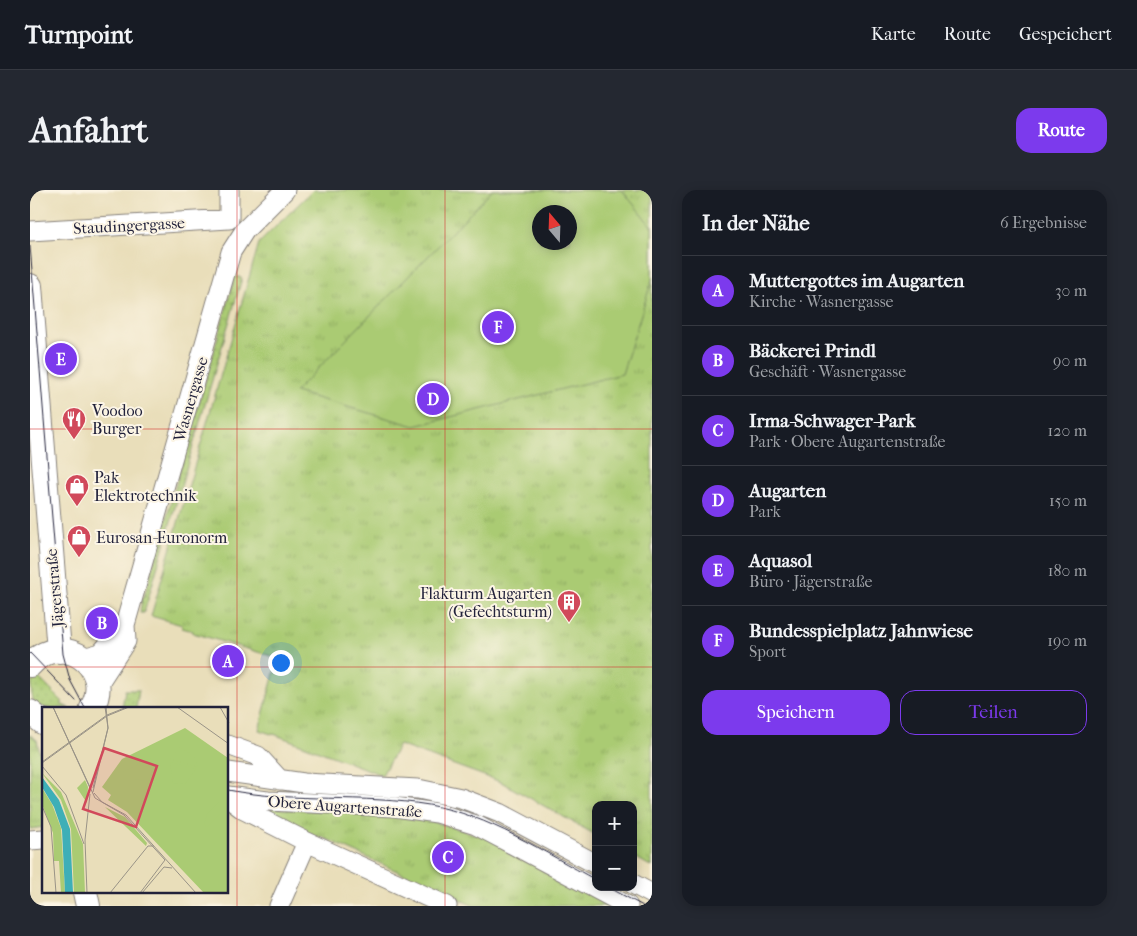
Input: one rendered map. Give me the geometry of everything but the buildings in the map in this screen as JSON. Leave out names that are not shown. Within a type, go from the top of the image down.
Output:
[{"type":"main road","name":"Jägerstraße","points":[[30,286],[32,347],[59,650]]},
{"type":"main road","points":[[31,661],[48,652],[59,650],[74,653],[83,658],[93,669],[97,701]]},
{"type":"main road","points":[[30,712],[42,721]]},
{"type":"street","name":"Staudingergasse","points":[[30,231],[229,219],[229,190]]},
{"type":"street","name":"Wasnergasse","points":[[97,701],[126,641],[125,625],[231,252],[245,230],[284,190]]},
{"type":"street","name":"Wasnergasse","points":[[83,658],[101,653],[125,625]]},
{"type":"street","points":[[229,745],[258,756],[280,780]]},
{"type":"street","name":"Obere Augartenstraße","points":[[229,772],[280,780],[418,789],[461,798],[500,813],[592,862]]},
{"type":"street","name":"Obere Augartenstraße","points":[[229,797],[278,802],[394,807],[437,813],[476,825],[624,905]]},
{"type":"street","name":"Obere Augartenstraße","points":[[229,798],[244,810],[307,842],[447,906]]},
{"type":"street","points":[[279,906],[307,842]]},
{"type":"street","points":[[637,886],[652,894]]},
{"type":"green space","points":[[313,190],[652,190],[652,867],[637,858],[637,801],[592,801],[592,833],[501,782],[399,745],[382,775],[259,730],[278,658],[193,633],[193,631],[182,628],[182,625],[151,616],[259,243]]},
{"type":"green space","points":[[493,190],[622,190],[652,227],[652,280],[622,374],[415,426],[295,392]]},
{"type":"green space","points":[[235,276],[242,278],[144,613],[140,613],[142,598],[144,597]]},
{"type":"green space","points":[[35,674],[63,702],[61,704],[67,707],[42,707],[35,704],[31,689]]},
{"type":"green space","points":[[125,690],[139,690],[136,707],[122,707]]},
{"type":"green space","points":[[30,735],[37,740],[42,764],[42,827],[30,829]]},
{"type":"green space","points":[[253,807],[415,816],[498,841],[619,906],[474,906]]},
{"type":"tram line","points":[[30,246],[63,654],[70,680],[84,707]]},
{"type":"tram line","points":[[30,653],[76,701]]},
{"type":"tram line","points":[[229,790],[303,798],[404,802],[451,810],[473,817],[515,836],[592,878]]},
{"type":"tram line","points":[[615,891],[643,906]]},
{"type":"place","name":"Bundesspielplatz Jahnwiese","points":[[498,327]]},
{"type":"place","name":"Aquasol","points":[[61,359]]},
{"type":"place","name":"Augarten","points":[[433,399]]},
{"type":"place","name":"Voodoo Burger","points":[[74,440]]},
{"type":"place","name":"Pak Elektrotechnik","points":[[77,507]]},
{"type":"place","name":"Eurosan-Euronorm","points":[[79,558]]},
{"type":"place","name":"Bäckerei Prindl","points":[[102,623]]},
{"type":"place","name":"Flakturm Augarten (Gefechtsturm)","points":[[569,623]]},
{"type":"place","name":"Muttergottes im Augarten","points":[[228,661]]},
{"type":"place","name":"Irma-Schwager-Park","points":[[448,857]]}]
